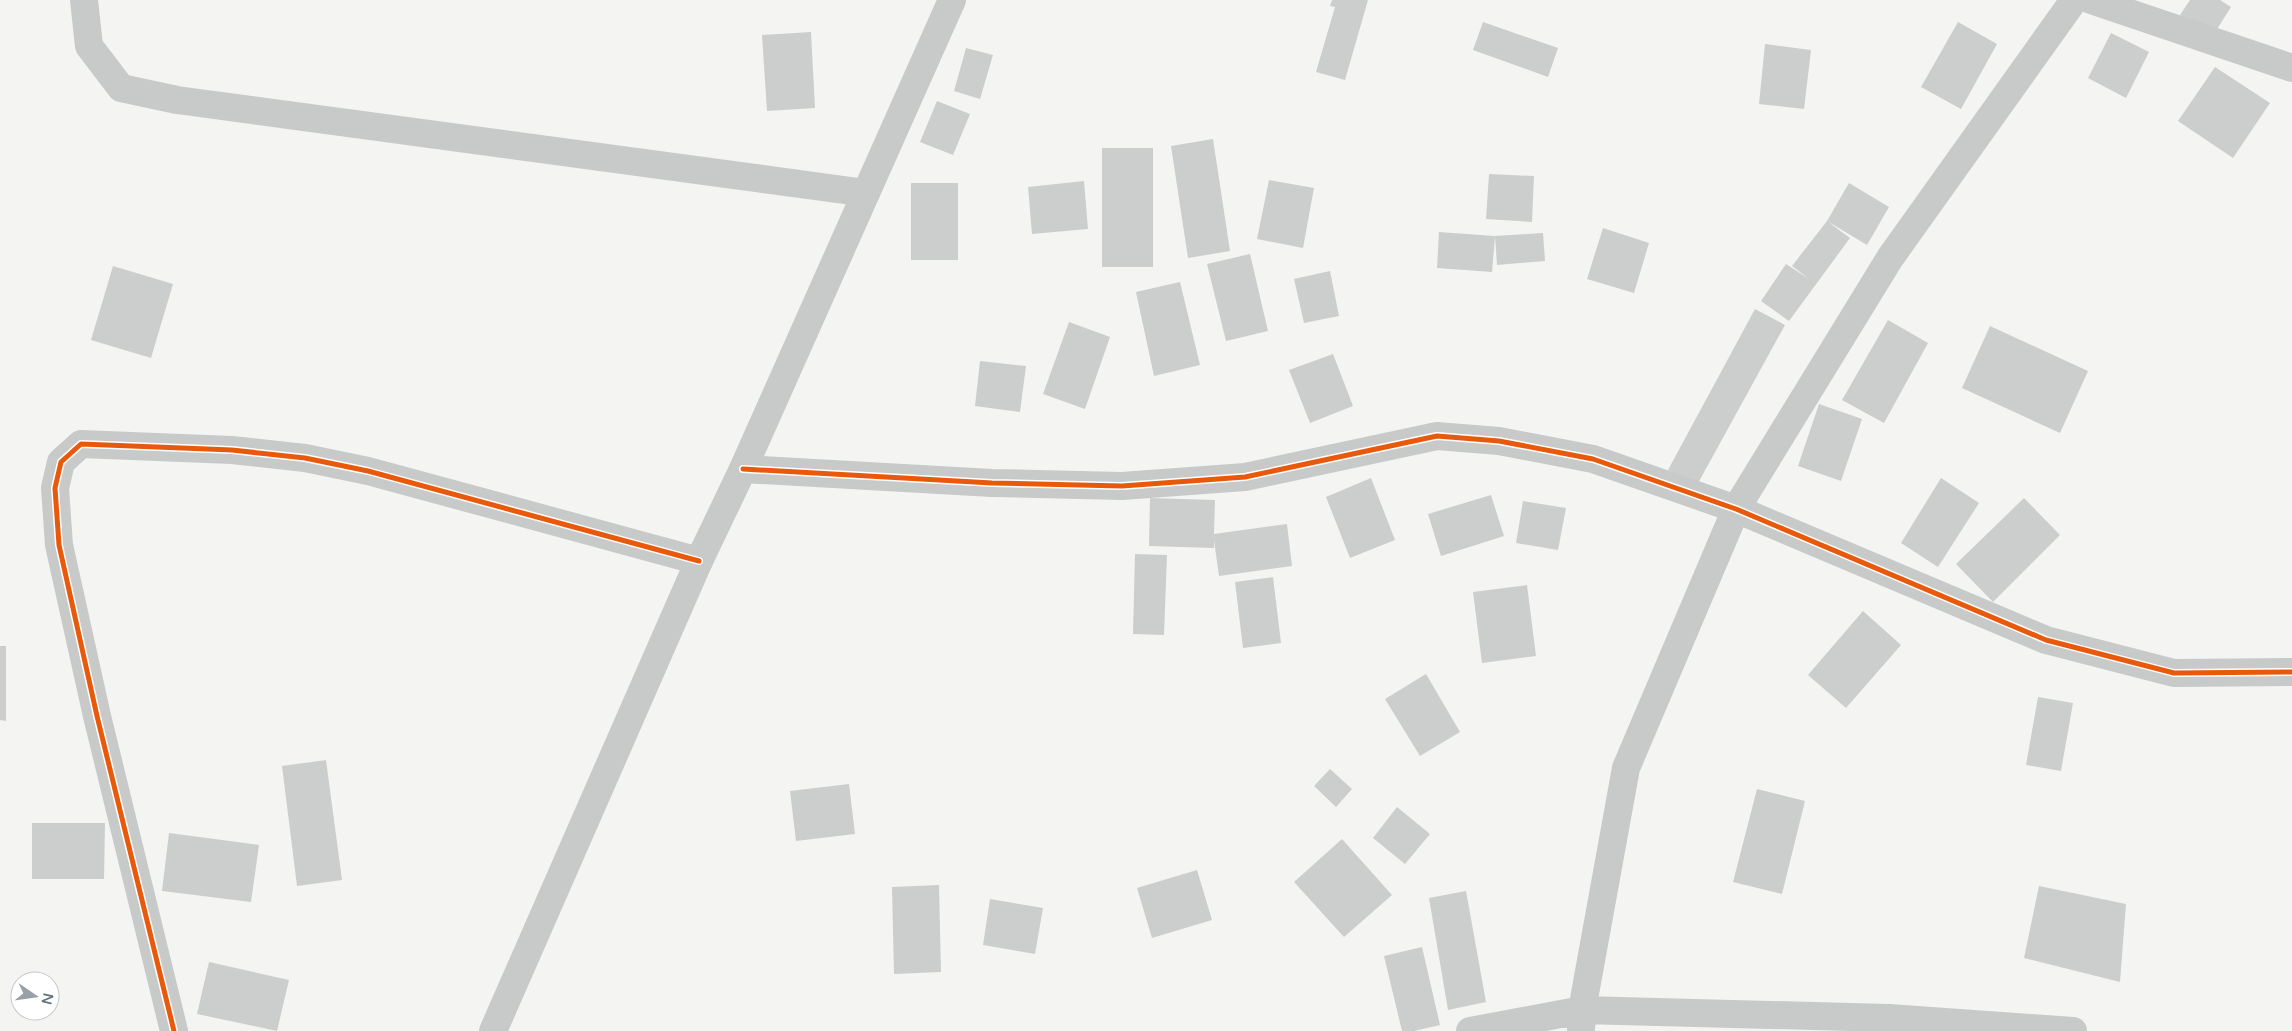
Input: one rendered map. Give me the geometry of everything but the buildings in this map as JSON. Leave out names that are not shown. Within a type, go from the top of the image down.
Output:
[{"type":"street","points":[[84,0],[88,46],[121,88],[177,100],[866,193]]},
{"type":"street","points":[[493,1031],[699,561],[743,469],[952,0]]},
{"type":"street","points":[[1582,1020],[1626,768],[1736,509],[1890,258],[2074,0]]},
{"type":"street","points":[[2091,0],[2292,68]]},
{"type":"street","points":[[743,469],[992,483],[1122,486],[1245,477],[1437,436],[1499,440],[1593,459],[1736,509],[2046,640],[2174,673],[2292,672]]},
{"type":"street","points":[[174,1031],[97,716],[59,545],[55,488],[61,462],[81,444],[232,450],[304,458],[368,471],[699,561]]},
{"type":"street","points":[[1470,1031],[1582,1020],[1889,1018],[2073,1031]]},
{"type":"cycle path","points":[[743,469],[992,483],[1122,486],[1245,477],[1437,436],[1499,441],[1593,459],[1736,509],[2046,640],[2174,673],[2292,672]]},
{"type":"cycle path","points":[[174,1031],[97,716],[59,545],[55,488],[61,462],[81,444],[232,450],[305,458],[368,471],[699,561]]}]
